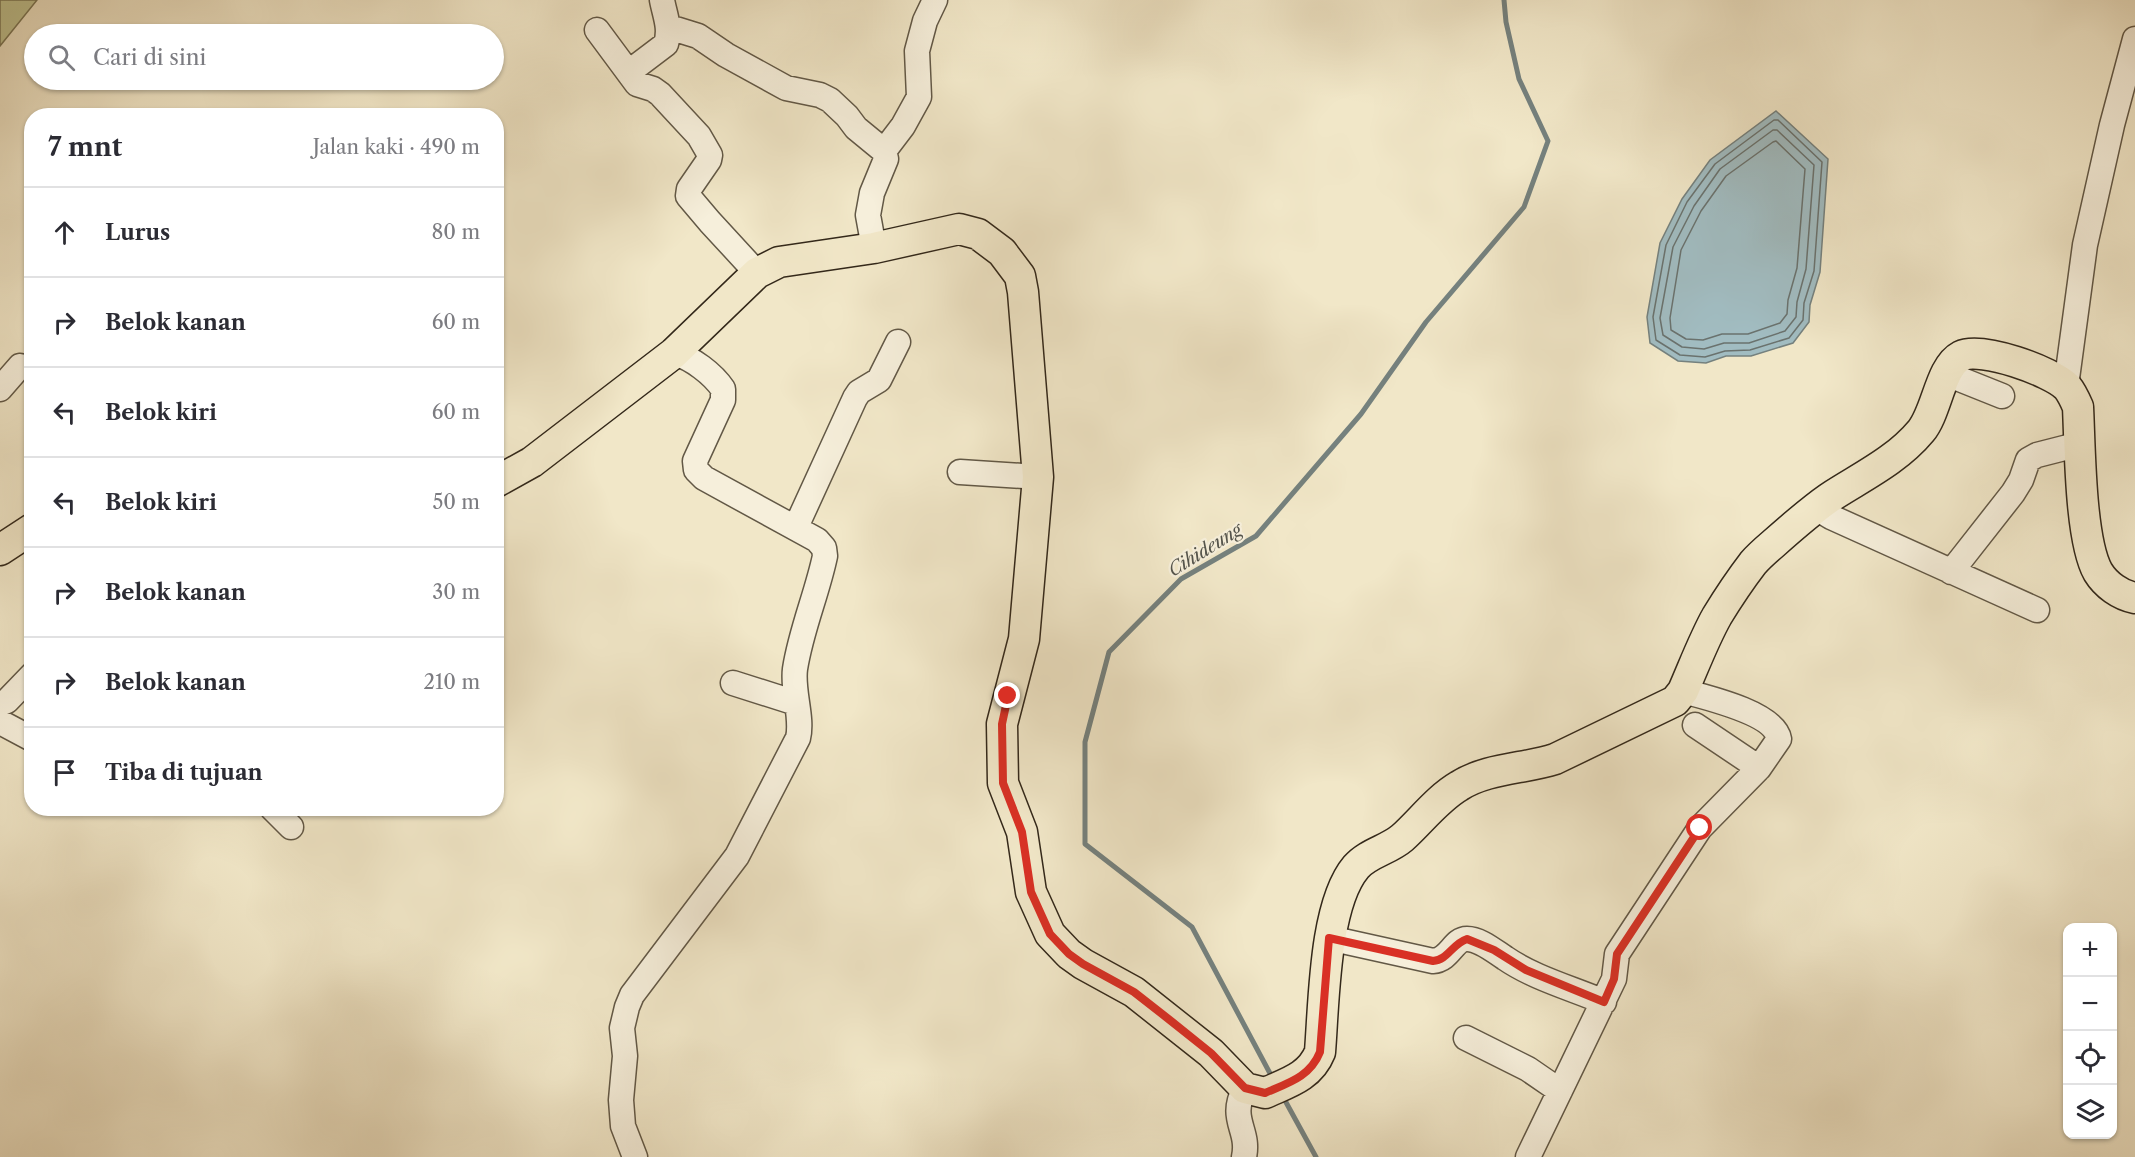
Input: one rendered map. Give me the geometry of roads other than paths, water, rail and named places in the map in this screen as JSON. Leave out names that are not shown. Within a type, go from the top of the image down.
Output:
[{"type":"main road","points":[[504,478],[532,462],[675,353],[757,273],[778,262],[874,248],[958,229],[978,234],[1002,252],[1020,276],[1023,292],[1038,477],[1024,639],[1002,724],[1003,783],[1022,832],[1031,892],[1050,934],[1069,954],[1134,992],[1255,1090],[1299,1078],[1312,1068],[1320,1052],[1329,938],[1343,890],[1357,865],[1397,842],[1459,786],[1489,774],[1538,765],[1555,759],[1669,705],[1683,691],[1717,617],[1754,561],[1796,523],[1829,498],[1871,475],[1916,437],[1934,408],[1947,374],[1957,359],[1965,354],[1976,352],[2046,373],[2066,386],[2073,396],[2078,407],[2086,524],[2092,557],[2097,570],[2109,585],[2135,598]]},
{"type":"main road","points":[[0,550],[24,534]]},
{"type":"street","points":[[629,72],[664,47],[668,41],[669,27],[662,0]]},
{"type":"street","points":[[884,151],[903,126],[920,97],[917,51],[925,21],[935,0]]},
{"type":"street","points":[[669,27],[698,36],[726,55],[786,88],[819,95],[830,100],[856,128],[884,151],[886,159],[872,193],[868,215],[874,248]]},
{"type":"street","points":[[597,30],[639,86],[653,89],[660,94],[699,136],[710,155],[689,189],[688,196],[757,273]]},
{"type":"street","points":[[2066,386],[2085,245],[2112,125],[2135,39]]},
{"type":"street","points":[[796,527],[855,398],[859,392],[879,380],[898,342]]},
{"type":"street","points":[[635,1157],[623,1126],[621,1100],[625,1056],[622,1028],[627,1007],[632,995],[737,856],[798,738],[795,670],[825,556],[821,544],[796,527],[704,478],[696,470],[695,461],[723,400],[723,389],[701,368],[683,355],[675,353]]},
{"type":"street","points":[[0,389],[20,366]]},
{"type":"street","points":[[1947,374],[2002,396]]},
{"type":"street","points":[[1951,572],[2013,493],[2021,480],[2028,460],[2037,455],[2080,444]]},
{"type":"street","points":[[960,472],[1038,477]]},
{"type":"street","points":[[1829,498],[1826,514],[1828,516],[2037,609]]},
{"type":"street","points":[[0,704],[7,701],[24,683]]},
{"type":"street","points":[[733,683],[796,703]]},
{"type":"street","points":[[1528,1157],[1604,1002],[1614,979],[1617,954],[1700,828],[1759,768],[1779,739],[1776,730],[1736,705],[1683,691]]},
{"type":"street","points":[[0,722],[24,735]]},
{"type":"street","points":[[1695,725],[1759,768]]},
{"type":"street","points":[[1329,938],[1433,961],[1444,958],[1459,942],[1467,939],[1494,950],[1526,970],[1604,1002]]},
{"type":"street","points":[[1466,1038],[1528,1069],[1560,1091]]},
{"type":"street","points":[[1244,1157],[1247,1145],[1238,1120],[1239,1099],[1255,1090]]},
{"type":"water","points":[[1776,111],[1828,159],[1820,272],[1810,305],[1809,322],[1793,343],[1751,356],[1726,356],[1706,363],[1678,361],[1650,343],[1647,317],[1660,243],[1682,199],[1710,160]]},
{"type":"waterway","name":"Cihideung","points":[[1273,1079],[1192,927],[1085,844],[1085,742],[1109,652],[1181,579],[1256,536],[1361,414],[1426,322],[1524,207],[1548,141],[1519,79],[1506,22],[1504,0]]},
{"type":"waterway","name":"Cihideung","points":[[1282,1095],[1316,1157]]}]
